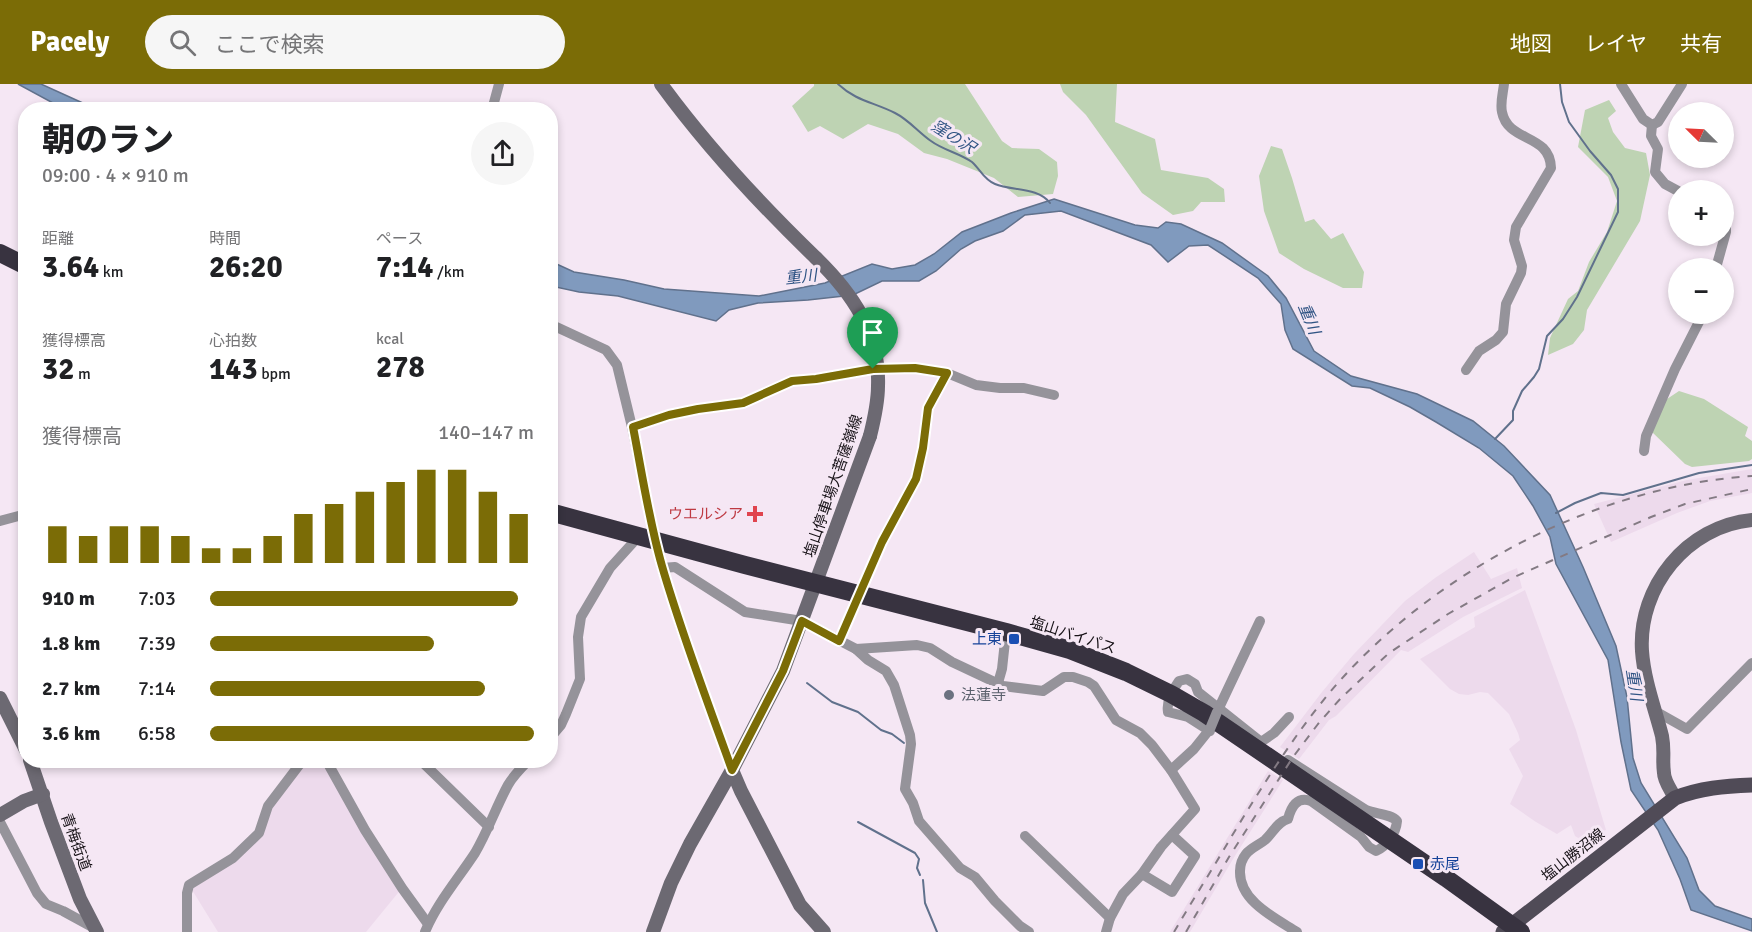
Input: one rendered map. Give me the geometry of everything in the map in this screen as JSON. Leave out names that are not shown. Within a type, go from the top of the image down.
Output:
[{"type":"highway","points":[[0,253],[18,262]]},
{"type":"highway","name":"塩山バイパス","points":[[558,514],[1005,632],[1081,655],[1126,672],[1204,713],[1390,839],[1512,930]]},
{"type":"main road","name":"塩山停車場大菩薩嶺線","points":[[653,932],[660,909],[681,864],[783,671],[870,436],[879,385],[873,345],[854,300],[837,278],[741,182],[661,84]]},
{"type":"main road","points":[[1752,520],[1729,524],[1703,537],[1678,555],[1661,576],[1653,594],[1647,610],[1642,639],[1645,670],[1665,748],[1663,772],[1670,801],[1691,792],[1752,785]]},
{"type":"main road","points":[[0,698],[18,734]]},
{"type":"main road","name":"青梅街道","points":[[33,768],[80,898],[95,930]]},
{"type":"main road","points":[[732,770],[800,905],[824,932]]},
{"type":"main road","points":[[0,814],[42,794]]},
{"type":"main road","name":"塩山勝沼線","points":[[1512,930],[1603,853],[1670,801]]},
{"type":"street","points":[[494,102],[499,84]]},
{"type":"street","points":[[1466,370],[1479,351],[1496,340],[1503,332],[1506,304],[1522,266],[1514,240],[1516,227],[1551,168],[1548,152],[1542,146],[1514,132],[1504,120],[1501,106],[1504,84]]},
{"type":"street","points":[[1621,84],[1643,119],[1652,125]]},
{"type":"street","points":[[1652,125],[1658,122],[1682,84]]},
{"type":"street","points":[[1652,125],[1651,136],[1658,149],[1656,172],[1668,186]]},
{"type":"street","points":[[1644,451],[1646,436],[1666,388],[1698,324]]},
{"type":"street","points":[[558,328],[606,350],[617,365],[633,427],[647,538],[663,568],[681,628],[732,770]]},
{"type":"street","points":[[633,427],[669,415],[743,403],[792,381],[873,369],[915,368],[947,373],[976,385],[1024,388],[1054,395]]},
{"type":"street","points":[[839,641],[882,542],[916,479],[928,408],[947,373]]},
{"type":"street","points":[[0,521],[18,516]]},
{"type":"street","points":[[558,729],[580,679],[578,637],[581,616],[609,568],[647,538]]},
{"type":"street","points":[[663,568],[675,567],[745,612],[802,621],[856,649],[886,671],[894,685],[910,735],[911,744],[905,789],[919,821],[960,868],[975,877],[995,901],[1029,932]]},
{"type":"street","points":[[1171,770],[1194,749],[1210,730],[1217,710],[1260,621]]},
{"type":"street","points":[[998,683],[1002,669],[1005,632]]},
{"type":"street","points":[[856,649],[917,645],[930,648],[952,662],[1003,686],[1043,691],[1064,677],[1073,677],[1094,686],[1116,720],[1140,733],[1171,770],[1195,809],[1124,894],[1110,918],[1106,932]]},
{"type":"street","points":[[1655,711],[1688,729],[1752,663]]},
{"type":"street","points":[[1210,730],[1188,717],[1168,712],[1167,706],[1171,694],[1179,681],[1187,679],[1195,684],[1198,692],[1217,710],[1261,742],[1366,810],[1395,819],[1397,825],[1390,839],[1380,850],[1373,850],[1361,837],[1311,801],[1300,800],[1294,804],[1288,819],[1281,821],[1266,839],[1246,854],[1241,862],[1241,884],[1253,901],[1297,932]]},
{"type":"street","points":[[1261,742],[1274,733],[1289,717]]},
{"type":"street","points":[[187,932],[189,885],[233,858],[259,833],[268,806],[297,768]]},
{"type":"street","points":[[331,768],[427,928],[489,827],[508,784],[522,768]]},
{"type":"street","points":[[428,768],[489,827]]},
{"type":"street","points":[[0,822],[37,893],[46,904],[95,930]]},
{"type":"street","points":[[1142,874],[1172,892],[1195,856],[1172,835]]},
{"type":"street","points":[[1025,836],[1110,918]]},
{"type":"shaded area","points":[[1752,469],[1752,493],[1710,501],[1611,542],[1594,504],[1687,480]]},
{"type":"shaded area","points":[[1474,552],[1491,579],[1517,568],[1522,588],[1463,617],[1408,652],[1401,650],[1336,716],[1329,720],[1299,759],[1280,747],[1354,654],[1405,601]]},
{"type":"shaded area","points":[[1525,590],[1576,730],[1606,830],[1585,842],[1575,836],[1571,825],[1557,834],[1510,804],[1523,776],[1509,749],[1520,740],[1509,714],[1488,693],[1468,695],[1459,694],[1450,689],[1420,659],[1475,627],[1474,617]]},
{"type":"shaded area","points":[[298,768],[331,768],[402,888],[366,932],[218,932],[189,885],[259,833],[268,806]]},
{"type":"shaded area","points":[[1268,771],[1283,780],[1190,932],[1170,932]]},
{"type":"green space","points":[[814,84],[965,84],[1002,141],[1012,148],[1039,149],[1057,162],[1058,176],[1053,194],[1018,197],[994,178],[947,159],[924,153],[898,134],[868,124],[843,139],[820,126],[808,132],[792,106]]},
{"type":"green space","points":[[1060,84],[1117,84],[1115,122],[1155,139],[1161,170],[1208,178],[1224,189],[1225,202],[1201,202],[1193,211],[1173,215],[1142,193],[1086,115],[1063,92]]},
{"type":"green space","points":[[1609,100],[1616,111],[1608,118],[1613,132],[1625,148],[1646,153],[1650,175],[1640,221],[1587,310],[1584,330],[1573,344],[1548,355],[1550,338],[1568,299],[1578,291],[1589,262],[1607,232],[1617,201],[1608,177],[1578,147],[1585,110]]},
{"type":"green space","points":[[1271,146],[1282,149],[1305,222],[1314,219],[1331,239],[1343,233],[1364,272],[1362,288],[1343,288],[1304,269],[1279,253],[1264,211],[1259,176]]},
{"type":"green space","points":[[1679,391],[1704,399],[1748,427],[1745,436],[1752,441],[1752,459],[1692,467],[1685,464],[1651,431],[1664,401]]},
{"type":"water","points":[[18,84],[41,84],[81,102],[51,102]]},
{"type":"water","points":[[1054,199],[1135,225],[1158,228],[1166,222],[1181,224],[1222,243],[1268,276],[1286,298],[1314,351],[1351,376],[1417,394],[1473,421],[1504,446],[1550,495],[1616,646],[1627,697],[1633,758],[1641,783],[1687,858],[1699,890],[1715,906],[1752,919],[1752,931],[1691,910],[1658,830],[1631,790],[1608,660],[1556,564],[1550,537],[1513,476],[1479,448],[1436,422],[1370,388],[1352,386],[1293,349],[1285,330],[1281,304],[1258,278],[1208,245],[1189,246],[1168,262],[1151,245],[1061,211],[1025,215],[1003,231],[975,241],[961,249],[936,271],[919,281],[882,281],[853,295],[758,303],[729,310],[716,321],[618,296],[558,288],[558,265],[574,272],[664,289],[759,296],[825,283],[872,264],[892,269],[915,265],[934,254],[962,232]]},
{"type":"waterway","name":"窪の沢","points":[[838,84],[858,98],[900,116],[926,138],[972,162],[991,182],[1039,194],[1050,203]]},
{"type":"waterway","points":[[1495,439],[1513,420],[1513,411],[1522,391],[1539,369],[1547,336],[1563,319],[1577,297],[1618,212],[1618,189],[1611,175],[1569,122],[1562,102],[1560,84]]},
{"type":"waterway","points":[[1556,513],[1601,493],[1623,495],[1699,473],[1752,465]]},
{"type":"waterway","points":[[807,683],[832,702],[858,712],[881,730],[892,734],[904,743]]},
{"type":"waterway","points":[[858,822],[915,853],[919,859],[917,868],[920,875]]},
{"type":"waterway","points":[[923,880],[925,903],[937,932]]},
{"type":"railway","points":[[1174,932],[1253,801],[1303,727],[1330,692],[1371,649],[1416,609],[1467,574],[1520,543],[1576,517],[1634,497],[1693,483],[1752,476]]},
{"type":"railway","points":[[1186,932],[1229,857],[1293,757],[1341,698],[1389,653],[1448,614],[1512,578],[1685,504],[1752,489]]},
{"type":"place","name":"ウエルシア","points":[[755,514]]},
{"type":"place","name":"上東","points":[[1014,639]]},
{"type":"place","name":"法蓮寺","points":[[949,695]]},
{"type":"place","name":"赤尾","points":[[1418,864]]},
{"type":"route","points":[[915,368],[947,373],[928,408],[916,479],[882,542],[839,641],[802,621],[783,671],[732,770],[681,628],[663,568],[655,540],[633,427],[669,415],[743,403],[792,381],[873,369],[915,368]]},
{"type":"water label","name":"重川","points":[[801,277]]},
{"type":"water label","name":"重川","points":[[1309,319]]},
{"type":"water label","name":"重川","points":[[1634,685]]}]
